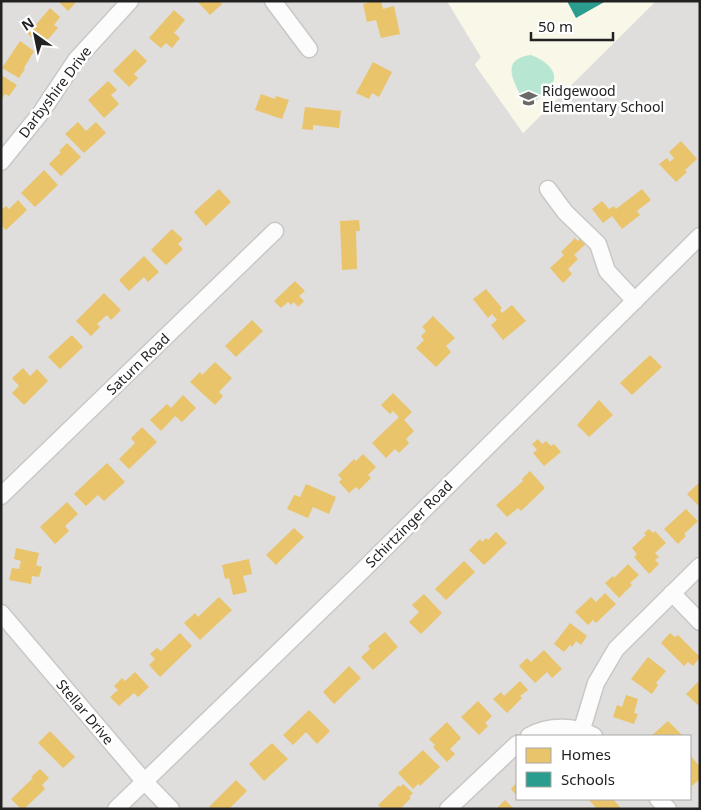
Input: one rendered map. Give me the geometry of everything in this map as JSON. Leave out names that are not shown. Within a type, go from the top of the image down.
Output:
[{"type":"street","name":"Darbyshire Drive","points":[[1,162],[40,114],[76,60],[130,1]]},
{"type":"street","points":[[273,1],[309,49]]},
{"type":"street","points":[[548,189],[565,212],[598,244],[607,270],[635,301]]},
{"type":"street","name":"Saturn Road","points":[[1,496],[275,231]]},
{"type":"street","name":"Schirtzinger Road","points":[[116,809],[360,572],[700,236]]},
{"type":"street","points":[[532,735],[548,729],[566,728],[588,733],[596,683],[616,649],[700,566]]},
{"type":"street","points":[[672,593],[700,622]]},
{"type":"street","name":"Stellar Drive","points":[[1,613],[144,781],[171,809]]},
{"type":"street","points":[[448,809],[516,745]]},
{"type":"street","points":[[659,800],[668,809]]},
{"type":"shaded area","points":[[1,1],[447,1],[481,57],[475,64],[523,133],[656,1],[700,1],[700,809],[1,809]]},
{"type":"shaded area","name":"Ridgewood Elementary School","points":[[447,1],[656,1],[523,133],[475,65],[481,57]]},
{"type":"green space","points":[[531,55],[549,66],[554,75],[554,81],[551,86],[534,103],[523,100],[513,79],[512,72],[512,66],[515,61],[521,57]]},
{"type":"building: Homes","points":[[58,1],[77,1],[68,11]]},
{"type":"building: Homes","points":[[197,1],[219,1],[222,4],[210,15]]},
{"type":"building: Homes","points":[[381,1],[383,9],[394,6],[400,34],[381,38],[376,20],[367,22],[363,4]]},
{"type":"building: Homes","points":[[50,8],[60,17],[54,25],[58,28],[42,46],[28,34]]},
{"type":"building: Homes","points":[[174,10],[185,20],[174,33],[180,38],[172,48],[166,43],[161,48],[149,38]]},
{"type":"building: Homes","points":[[20,41],[34,51],[19,78],[2,68]]},
{"type":"building: Homes","points":[[135,49],[147,61],[134,74],[138,78],[129,87],[113,71]]},
{"type":"building: Homes","points":[[373,62],[392,72],[379,97],[372,93],[369,99],[356,93]]},
{"type":"building: Homes","points":[[1,75],[17,85],[9,96],[5,94],[1,100]]},
{"type":"building: Homes","points":[[108,81],[117,90],[111,95],[119,104],[104,118],[88,100]]},
{"type":"building: Homes","points":[[261,94],[275,99],[276,96],[289,100],[282,119],[255,110]]},
{"type":"building: Homes","points":[[305,107],[341,111],[339,128],[313,125],[313,130],[302,129]]},
{"type":"building: Homes","points":[[78,122],[86,131],[96,122],[106,133],[84,153],[65,134]]},
{"type":"building: Homes","points":[[681,141],[697,159],[676,182],[659,164],[667,158],[670,162],[674,158],[669,152]]},
{"type":"building: Homes","points":[[67,143],[81,157],[61,176],[49,164]]},
{"type":"building: Homes","points":[[44,170],[58,185],[35,207],[21,193]]},
{"type":"building: Homes","points":[[219,189],[231,202],[206,226],[194,212]]},
{"type":"building: Homes","points":[[642,189],[651,200],[637,211],[640,215],[622,229],[612,216],[603,223],[592,209],[602,201],[609,209],[614,206],[616,209]]},
{"type":"building: Homes","points":[[18,200],[27,210],[6,230],[1,225],[1,210],[6,206],[9,209]]},
{"type":"building: Homes","points":[[359,220],[360,231],[356,231],[357,269],[342,270],[340,221]]},
{"type":"building: Homes","points":[[172,229],[183,239],[178,244],[183,249],[166,265],[151,250]]},
{"type":"building: Homes","points":[[584,234],[590,240],[574,255],[578,259],[568,269],[572,274],[563,283],[550,268],[564,255],[561,252],[575,238],[578,241]]},
{"type":"building: Homes","points":[[144,256],[159,272],[148,282],[144,277],[129,291],[119,280]]},
{"type":"building: Homes","points":[[295,281],[305,291],[299,296],[304,301],[298,307],[294,302],[291,305],[288,302],[281,308],[274,301]]},
{"type":"building: Homes","points":[[486,289],[502,308],[500,310],[502,313],[512,305],[526,321],[503,340],[491,325],[497,320],[492,314],[488,318],[473,299]]},
{"type":"building: Homes","points":[[104,293],[121,310],[111,320],[107,315],[97,324],[100,327],[91,336],[76,321]]},
{"type":"building: Homes","points":[[433,316],[455,338],[446,346],[451,352],[436,367],[416,348],[424,340],[421,336],[426,331],[422,327]]},
{"type":"building: Homes","points":[[252,320],[263,331],[236,357],[225,346]]},
{"type":"building: Homes","points":[[72,335],[83,347],[60,369],[48,357]]},
{"type":"building: Homes","points":[[650,355],[662,367],[632,395],[620,383]]},
{"type":"building: Homes","points":[[215,362],[232,378],[219,392],[223,396],[215,405],[190,382],[200,372],[202,375]]},
{"type":"building: Homes","points":[[23,368],[30,376],[37,369],[48,381],[24,405],[12,393],[19,386],[12,378]]},
{"type":"building: Homes","points":[[393,393],[412,412],[404,420],[414,431],[406,439],[409,443],[399,453],[395,449],[386,458],[372,443],[399,417],[393,411],[390,414],[381,405]]},
{"type":"building: Homes","points":[[183,395],[196,408],[182,422],[175,416],[161,431],[150,420],[167,404],[171,408]]},
{"type":"building: Homes","points":[[599,400],[613,415],[589,437],[577,425]]},
{"type":"building: Homes","points":[[142,427],[157,442],[129,469],[119,459],[135,443],[131,438]]},
{"type":"building: Homes","points":[[538,439],[542,444],[546,441],[551,446],[554,444],[561,452],[544,466],[533,453],[537,450],[532,444]]},
{"type":"building: Homes","points":[[363,454],[376,467],[368,475],[371,478],[359,490],[356,487],[349,493],[339,482],[342,479],[338,475],[354,459],[356,461]]},
{"type":"building: Homes","points":[[107,463],[125,482],[104,501],[98,495],[86,506],[74,494]]},
{"type":"building: Homes","points":[[530,471],[545,488],[521,511],[518,508],[507,517],[496,505],[523,481],[522,479]]},
{"type":"building: Homes","points":[[700,482],[700,507],[687,494]]},
{"type":"building: Homes","points":[[306,484],[336,497],[329,514],[313,507],[308,518],[287,509],[294,495],[300,497]]},
{"type":"building: Homes","points":[[67,502],[78,514],[65,526],[69,531],[55,544],[40,527]]},
{"type":"building: Homes","points":[[686,509],[698,521],[684,534],[686,536],[678,544],[664,529]]},
{"type":"building: Homes","points":[[294,528],[304,537],[276,565],[266,555]]},
{"type":"building: Homes","points":[[649,529],[653,533],[655,531],[666,543],[655,553],[659,557],[655,560],[659,564],[649,574],[634,557],[637,554],[632,548],[646,535],[644,533]]},
{"type":"building: Homes","points":[[496,532],[507,543],[484,565],[469,550],[480,539],[482,542],[486,538],[488,540]]},
{"type":"building: Homes","points":[[16,548],[39,553],[36,565],[42,567],[39,577],[32,576],[31,584],[9,580],[12,568],[19,569],[21,561],[14,559]]},
{"type":"building: Homes","points":[[249,559],[252,574],[243,576],[247,592],[233,595],[229,578],[225,579],[222,565]]},
{"type":"building: Homes","points":[[464,561],[475,572],[446,600],[435,589]]},
{"type":"building: Homes","points":[[628,564],[639,575],[630,583],[632,585],[619,598],[605,583],[613,576],[614,578]]},
{"type":"building: Homes","points":[[605,593],[616,604],[596,623],[593,620],[588,625],[575,612],[591,597],[596,602]]},
{"type":"building: Homes","points":[[424,594],[442,613],[421,634],[409,622],[419,612],[412,605]]},
{"type":"building: Homes","points":[[219,597],[232,610],[200,640],[184,623],[195,613],[198,617]]},
{"type":"building: Homes","points":[[570,623],[587,636],[581,645],[576,641],[572,647],[570,645],[564,652],[554,644]]},
{"type":"building: Homes","points":[[385,632],[398,647],[373,670],[361,657],[370,649],[368,646]]},
{"type":"building: Homes","points":[[180,633],[192,646],[160,677],[149,665],[155,659],[150,654],[157,648],[161,651]]},
{"type":"building: Homes","points":[[670,633],[675,637],[678,635],[700,657],[693,666],[688,662],[684,666],[661,643]]},
{"type":"building: Homes","points":[[544,650],[562,669],[552,678],[547,672],[535,683],[519,666],[527,658],[531,662]]},
{"type":"building: Homes","points":[[648,657],[666,671],[656,683],[658,685],[652,694],[631,679]]},
{"type":"building: Homes","points":[[349,666],[361,678],[334,704],[323,692]]},
{"type":"building: Homes","points":[[135,672],[149,687],[138,697],[134,693],[119,706],[110,697],[118,690],[114,686],[122,678],[125,681]]},
{"type":"building: Homes","points":[[520,681],[528,690],[520,696],[522,698],[507,713],[493,699],[501,692],[504,696]]},
{"type":"building: Homes","points":[[698,682],[700,683],[700,707],[686,694]]},
{"type":"building: Homes","points":[[626,695],[638,699],[634,713],[638,714],[634,724],[613,717],[617,705],[622,707]]},
{"type":"building: Homes","points":[[478,701],[492,716],[485,723],[488,726],[479,735],[461,717]]},
{"type":"building: Homes","points":[[309,710],[330,731],[317,744],[306,732],[293,745],[283,735]]},
{"type":"building: Homes","points":[[668,721],[682,735],[652,735]]},
{"type":"building: Homes","points":[[447,722],[461,738],[450,749],[455,754],[447,762],[433,747],[435,745],[429,739]]},
{"type":"building: Homes","points":[[50,731],[75,757],[63,768],[38,743]]},
{"type":"building: Homes","points":[[272,743],[288,759],[264,781],[249,764]]},
{"type":"building: Homes","points":[[423,750],[440,767],[420,786],[418,784],[413,789],[398,773]]},
{"type":"building: Homes","points":[[691,756],[700,767],[700,779],[692,786]]},
{"type":"building: Homes","points":[[40,769],[49,778],[42,785],[45,789],[24,809],[21,809],[11,799]]},
{"type":"building: Homes","points":[[236,780],[247,791],[229,809],[211,809],[209,807]]},
{"type":"building: Homes","points":[[516,783],[516,795],[511,789]]},
{"type":"building: Homes","points":[[403,784],[413,793],[409,797],[411,798],[400,809],[382,809],[378,805],[399,785],[400,787]]},
{"type":"building: Homes","points":[[505,800],[514,809],[496,809]]},
{"type":"building: Homes","points":[[589,800],[614,800],[620,807],[619,809],[597,809]]},
{"type":"building: Schools","points":[[567,1],[606,1],[576,18]]},
{"type":"place","name":"Ridgewood Elementary School","points":[[528,99]]}]
